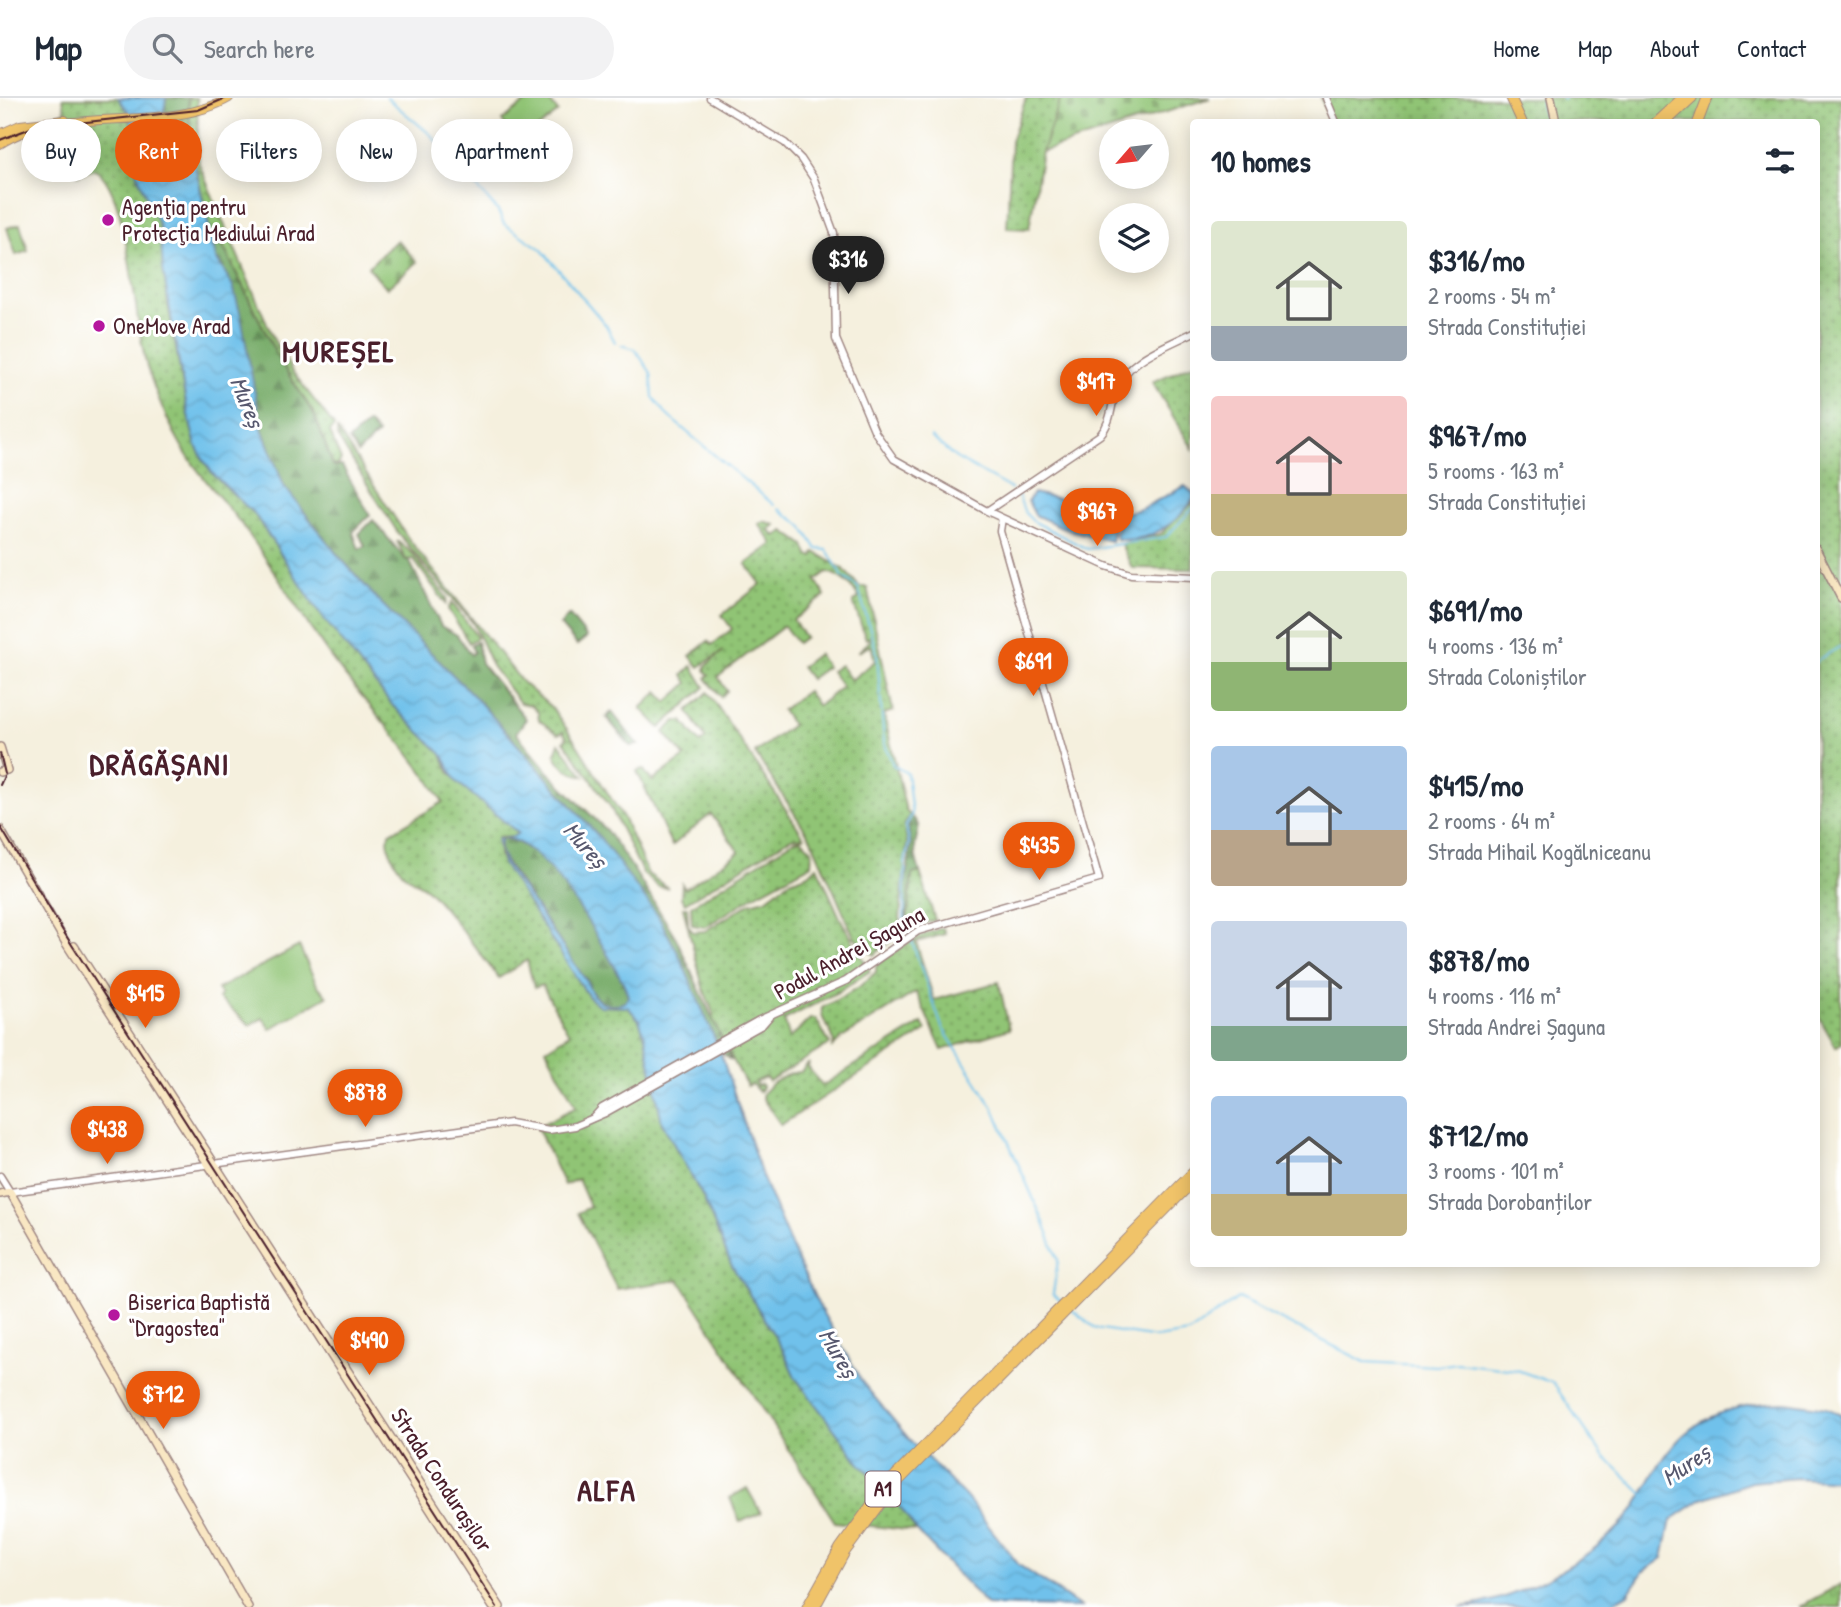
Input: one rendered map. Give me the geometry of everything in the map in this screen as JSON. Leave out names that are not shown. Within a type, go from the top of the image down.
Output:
[{"type":"highway","points":[[1512,98],[1521,119]]},
{"type":"highway","points":[[1659,119],[1682,98]]},
{"type":"highway","points":[[1669,119],[1692,98]]},
{"type":"highway","points":[[1699,119],[1707,98]]},
{"type":"highway","name":"A1","points":[[1073,1298],[1190,1175]]},
{"type":"highway","name":"A1","points":[[812,1605],[840,1548],[869,1506],[1055,1316],[1190,1185]]},
{"type":"main road","points":[[198,109],[218,98]]},
{"type":"main road","points":[[101,119],[198,109],[229,98]]},
{"type":"main road","points":[[1552,98],[1555,119]]},
{"type":"main road","points":[[0,134],[21,125]]},
{"type":"main road","points":[[0,144],[21,134]]},
{"type":"main road","points":[[1820,557],[1841,598]]},
{"type":"main road","points":[[0,747],[3,771]]},
{"type":"main road","points":[[0,829],[211,1163]]},
{"type":"main road","name":"Strada Condurașilor","points":[[211,1163],[493,1607]]},
{"type":"main road","name":"Strada Condurașilor","points":[[211,1163],[500,1607]]},
{"type":"main road","points":[[0,1194],[10,1192],[248,1607]]},
{"type":"street","points":[[710,98],[785,143],[801,159],[814,179],[834,233],[836,339],[882,445],[910,470],[987,511],[1119,571],[1190,577]]},
{"type":"street","points":[[1325,98],[1335,119]]},
{"type":"street","points":[[987,511],[1100,435],[1110,420],[1118,384],[1128,369],[1190,334]]},
{"type":"street","name":"Podul Andrei Șaguna","points":[[10,1192],[517,1123],[554,1130],[575,1126],[771,1016],[846,981],[909,936],[1099,879],[1000,531],[1002,518]]},
{"type":"street","points":[[0,1176],[10,1192]]},
{"type":"green space","points":[[63,98],[118,98],[128,112],[130,119],[115,119],[115,182],[142,182],[160,228],[168,304],[188,415],[196,446],[204,461],[213,474],[255,515],[321,615],[393,706],[442,754],[449,772],[518,833],[514,836],[498,837],[499,856],[589,997],[600,1006],[628,1007],[639,1020],[645,1037],[662,1123],[703,1197],[731,1264],[783,1350],[795,1377],[861,1465],[886,1488],[917,1531],[835,1522],[679,1280],[617,1289],[578,1213],[590,1207],[578,1179],[564,1185],[537,1127],[576,1107],[546,1049],[569,1034],[542,985],[534,988],[527,960],[499,978],[439,902],[403,872],[392,857],[388,844],[389,834],[443,802],[406,750],[327,652],[250,536],[200,474],[179,442],[155,391],[143,350],[124,231],[116,203],[107,182],[101,176],[101,119],[57,119],[55,115],[65,113]]},
{"type":"green space","points":[[166,98],[188,98],[190,119],[162,119]]},
{"type":"green space","points":[[188,98],[197,98],[198,119],[190,119]]},
{"type":"green space","points":[[531,98],[547,98],[558,112],[549,119],[505,119]]},
{"type":"green space","points":[[1026,98],[1061,98],[1042,152],[1029,229],[1007,228],[1011,141]]},
{"type":"green space","points":[[1061,98],[1210,98],[1145,119],[1099,119],[1099,134],[1042,152]]},
{"type":"green space","points":[[1321,98],[1841,98],[1841,1043],[1836,1047],[1820,1019],[1820,119],[1330,119]]},
{"type":"green space","points":[[202,171],[227,231],[211,235],[199,182],[202,182]]},
{"type":"green space","points":[[20,224],[28,251],[16,255],[7,228]]},
{"type":"green space","points":[[228,233],[274,340],[292,371],[334,426],[330,432],[341,460],[338,465],[333,466],[315,416],[277,356],[218,236]]},
{"type":"green space","points":[[218,236],[277,356],[315,416],[333,466],[342,466],[370,515],[353,532],[359,549],[365,546],[359,534],[373,520],[406,560],[409,560],[441,626],[457,635],[471,655],[474,652],[471,646],[477,642],[481,663],[526,719],[516,733],[551,775],[606,830],[676,938],[732,1061],[720,1051],[666,931],[601,839],[476,698],[377,599],[336,553],[284,486],[261,426],[233,286],[216,258],[212,237]]},
{"type":"green space","points":[[397,240],[417,262],[387,288],[368,267]]},
{"type":"green space","points":[[1190,365],[1190,444],[1152,382]]},
{"type":"green space","points":[[368,423],[378,434],[358,453],[349,440]]},
{"type":"green space","points":[[337,429],[408,538],[523,683],[552,708],[623,817],[648,874],[668,888],[659,887],[643,874],[610,806],[564,741],[567,738],[563,732],[558,734],[539,720],[538,712],[531,705],[520,703],[492,666],[473,623],[398,533],[338,438]]},
{"type":"green space","points":[[1190,505],[1190,569],[1132,568],[1121,544],[1161,534]]},
{"type":"green space","points":[[764,521],[775,525],[769,530],[776,536],[784,531],[804,545],[808,555],[813,557],[815,552],[843,569],[860,587],[867,587],[893,711],[884,714],[906,811],[910,815],[904,826],[907,842],[900,918],[904,931],[874,955],[854,937],[811,839],[755,753],[792,725],[782,710],[807,691],[818,706],[842,687],[831,671],[840,665],[851,680],[875,661],[871,645],[858,652],[870,641],[869,637],[866,639],[853,602],[859,598],[854,589],[832,573],[827,572],[816,580],[825,596],[793,620],[805,637],[797,643],[784,626],[718,677],[727,691],[721,697],[706,678],[709,675],[705,670],[723,651],[699,667],[690,656],[708,641],[712,645],[732,629],[722,615],[761,584],[746,564],[773,544],[759,524]]},
{"type":"green space","points":[[397,541],[412,553],[447,598],[446,604],[413,559],[406,560]]},
{"type":"green space","points":[[452,603],[477,638],[469,643],[448,609]]},
{"type":"green space","points":[[569,615],[587,637],[577,645],[560,625]]},
{"type":"green space","points":[[818,654],[827,667],[810,679],[801,667]]},
{"type":"green space","points":[[692,666],[705,687],[660,728],[641,708],[658,692],[667,702],[688,683],[683,675]]},
{"type":"green space","points":[[708,692],[804,837],[791,838],[685,903],[681,898],[682,884],[685,889],[739,852],[711,814],[672,846],[637,771],[643,769],[652,781],[685,757],[664,732],[676,721],[683,721],[700,743],[706,739],[688,711]]},
{"type":"green space","points":[[612,712],[638,745],[630,746],[606,717]]},
{"type":"green space","points":[[559,743],[584,776],[570,771],[560,763],[555,754]]},
{"type":"green space","points":[[910,815],[918,827],[915,850],[920,872],[912,874],[907,925],[904,893],[911,843],[908,828]]},
{"type":"green space","points":[[503,838],[522,845],[540,858],[557,876],[588,921],[623,982],[628,996],[626,1001],[607,1004],[593,994],[501,855],[499,842]]},
{"type":"green space","points":[[801,839],[812,850],[811,865],[760,892],[705,927],[692,925],[691,906],[793,841]]},
{"type":"green space","points":[[817,866],[841,920],[870,971],[838,992],[784,1020],[790,1038],[810,1019],[816,1019],[830,1044],[769,1081],[765,1077],[755,1082],[757,1086],[761,1084],[759,1092],[752,1084],[747,1086],[710,1017],[714,1015],[703,988],[683,907],[687,907],[688,925],[693,932],[705,931],[750,903],[766,899],[790,881],[809,874]]},
{"type":"green space","points":[[920,872],[935,920],[911,928],[907,925],[912,874]]},
{"type":"green space","points":[[943,928],[945,934],[916,942],[934,1000],[999,982],[1009,1029],[942,1050],[916,992],[842,1038],[833,1047],[833,1037],[823,1018],[822,1008],[859,987],[876,972],[876,966],[900,948],[925,934]]},
{"type":"green space","points":[[299,946],[317,985],[327,996],[270,1029],[263,1018],[250,1025],[218,998],[221,995],[217,989]]},
{"type":"green space","points":[[922,1023],[926,1031],[781,1125],[763,1099],[762,1095],[774,1082],[801,1072],[809,1063],[808,1067],[822,1086]]},
{"type":"green space","points":[[747,1488],[761,1513],[740,1522],[730,1498]]},
{"type":"green space","points":[[1841,1584],[1841,1607],[1799,1607]]},
{"type":"water","points":[[118,98],[166,98],[162,119],[130,119]]},
{"type":"water","name":"Mureș","points":[[140,182],[199,182],[216,258],[233,286],[241,316],[261,426],[284,486],[336,553],[377,599],[476,698],[601,839],[658,916],[679,955],[720,1051],[763,1179],[792,1248],[819,1306],[862,1382],[909,1439],[966,1497],[1019,1565],[1081,1607],[987,1605],[917,1531],[886,1488],[861,1465],[795,1377],[783,1350],[731,1264],[703,1197],[662,1123],[645,1037],[639,1020],[628,1007],[600,1006],[589,997],[503,864],[499,849],[506,864],[593,994],[607,1004],[619,1004],[626,1001],[628,996],[623,982],[588,921],[554,874],[536,855],[518,842],[502,838],[518,833],[456,781],[442,754],[393,706],[321,615],[255,515],[213,474],[204,461],[196,446],[188,415],[163,270],[160,228]]},
{"type":"water","points":[[1185,486],[1190,490],[1190,504],[1170,524],[1150,535],[1128,540],[1117,539],[1115,535],[1121,514],[1141,509]]},
{"type":"water","points":[[1033,493],[1117,511],[1111,541],[1066,529],[1035,515],[1028,501]]},
{"type":"water","name":"Mureș","points":[[1784,1402],[1826,1408],[1841,1414],[1841,1481],[1797,1478],[1751,1482],[1702,1499],[1671,1520],[1663,1558],[1643,1572],[1628,1594],[1605,1607],[1460,1607],[1505,1597],[1528,1588],[1593,1549],[1627,1518],[1664,1458],[1693,1427],[1736,1408]]},
{"type":"waterway","points":[[387,98],[431,135],[498,211],[504,224],[541,249],[606,325],[615,342]]},
{"type":"waterway","points":[[1544,100],[1541,101],[1544,119]]},
{"type":"waterway","points":[[621,345],[635,349],[651,373],[653,397],[668,416],[774,505]]},
{"type":"waterway","points":[[931,437],[956,458],[1011,489]]},
{"type":"waterway","points":[[1018,495],[1025,513],[1033,521],[1087,549],[1166,537],[1190,511]]},
{"type":"waterway","points":[[779,509],[802,526],[817,549],[827,550],[843,577],[858,587],[877,654],[884,742],[893,765],[907,773],[912,814],[906,826],[909,843],[905,863],[904,919],[942,1027],[994,1109],[1045,1225],[1058,1260],[1053,1294],[1062,1302]]},
{"type":"waterway","points":[[1820,659],[1841,646]]},
{"type":"waterway","points":[[1072,1310],[1095,1328],[1156,1338],[1189,1333],[1238,1298],[1365,1362],[1437,1366],[1457,1363],[1517,1370],[1553,1383],[1602,1454],[1644,1495]]},
{"type":"tram line","points":[[0,140],[31,128],[198,110],[226,98]]},
{"type":"tram line","points":[[0,753],[5,774],[0,785]]},
{"type":"tram line","points":[[0,826],[63,931],[497,1607]]},
{"type":"place","name":"Agenţia pentru Protecţia Mediului Arad","points":[[108,220]]},
{"type":"place","name":"OneMove Arad","points":[[99,326]]},
{"type":"place","name":"Biserica Baptistă “Dragostea\"","points":[[114,1315]]},
{"type":"district","name":"MUREȘEL","points":[[339,352]]},
{"type":"district","name":"DRĂGĂȘANI","points":[[160,765]]},
{"type":"district","name":"ALFA","points":[[607,1491]]}]
